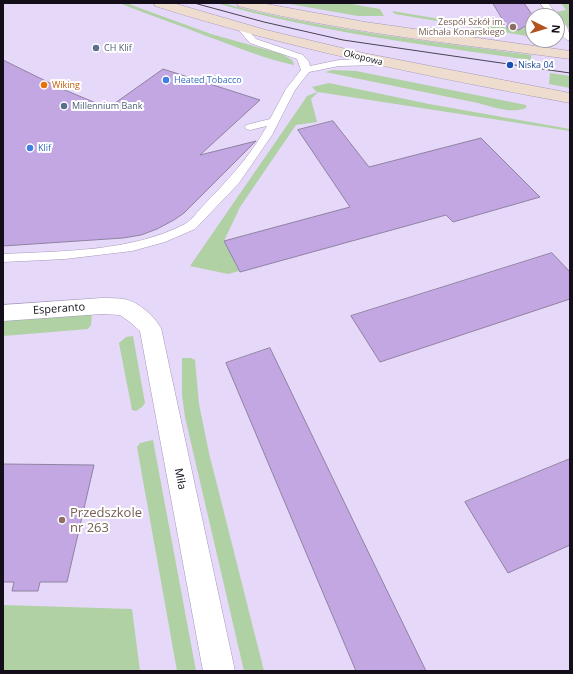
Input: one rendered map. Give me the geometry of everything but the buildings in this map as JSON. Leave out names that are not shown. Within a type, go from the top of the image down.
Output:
[{"type":"main road","name":"Okopowa","points":[[160,3],[241,28],[380,62],[570,98]]},
{"type":"main road","points":[[243,3],[299,16],[570,55]]},
{"type":"street","name":"Esperanto","points":[[3,313],[115,306]]},
{"type":"street","name":"Miła","points":[[115,306],[124,307],[150,328],[220,671]]},
{"type":"lane","points":[[241,28],[253,41],[300,57],[304,62],[306,70]]},
{"type":"lane","points":[[3,258],[65,255],[132,247],[161,239],[190,226],[235,180],[267,135],[291,89],[306,70],[339,63],[380,62]]},
{"type":"lane","points":[[250,127],[274,121]]},
{"type":"green space","points":[[119,3],[126,3],[211,34],[282,54],[292,60],[294,65],[272,60]]},
{"type":"green space","points":[[216,3],[223,3],[299,21],[338,28],[415,40],[531,55],[531,60],[333,30]]},
{"type":"green space","points":[[284,3],[346,3],[380,9],[384,16],[358,16]]},
{"type":"green space","points":[[561,3],[570,3],[570,30],[565,23],[566,10]]},
{"type":"green space","points":[[392,11],[452,21],[453,18],[519,30],[525,27],[525,36],[395,14]]},
{"type":"green space","points":[[333,70],[356,71],[526,105],[526,108],[520,110],[502,109],[325,72]]},
{"type":"green space","points":[[550,73],[570,76],[570,88],[549,84]]},
{"type":"green space","points":[[329,83],[429,104],[570,129],[570,131],[318,92],[311,99],[317,122],[296,125],[240,207],[224,241],[239,271],[228,274],[190,266],[307,96],[317,92],[312,87]]},
{"type":"green space","points":[[92,312],[91,325],[88,329],[3,336],[3,320]]},
{"type":"green space","points":[[133,336],[145,403],[136,411],[132,410],[119,343],[126,337]]},
{"type":"green space","points":[[182,358],[191,358],[195,360],[199,404],[209,453],[264,671],[244,671],[185,417],[182,395]]},
{"type":"green space","points":[[153,440],[196,671],[177,671],[137,447],[140,443]]},
{"type":"green space","points":[[3,605],[132,609],[140,671],[3,671]]},
{"type":"tram line","points":[[194,3],[264,22],[343,40],[570,73]]},
{"type":"place","name":"Zespół Szkół im. Michała Konarskiego","points":[[513,27]]},
{"type":"place","name":"CH Klif","points":[[96,48]]},
{"type":"place","name":"Niska 04","points":[[510,65]]},
{"type":"place","name":"Heated Tobacco","points":[[166,80]]},
{"type":"place","name":"Wiking","points":[[44,85]]},
{"type":"place","name":"Millennium Bank","points":[[64,106]]},
{"type":"place","name":"Klif","points":[[30,148]]},
{"type":"place","name":"Przedszkole nr 263","points":[[62,520]]}]
